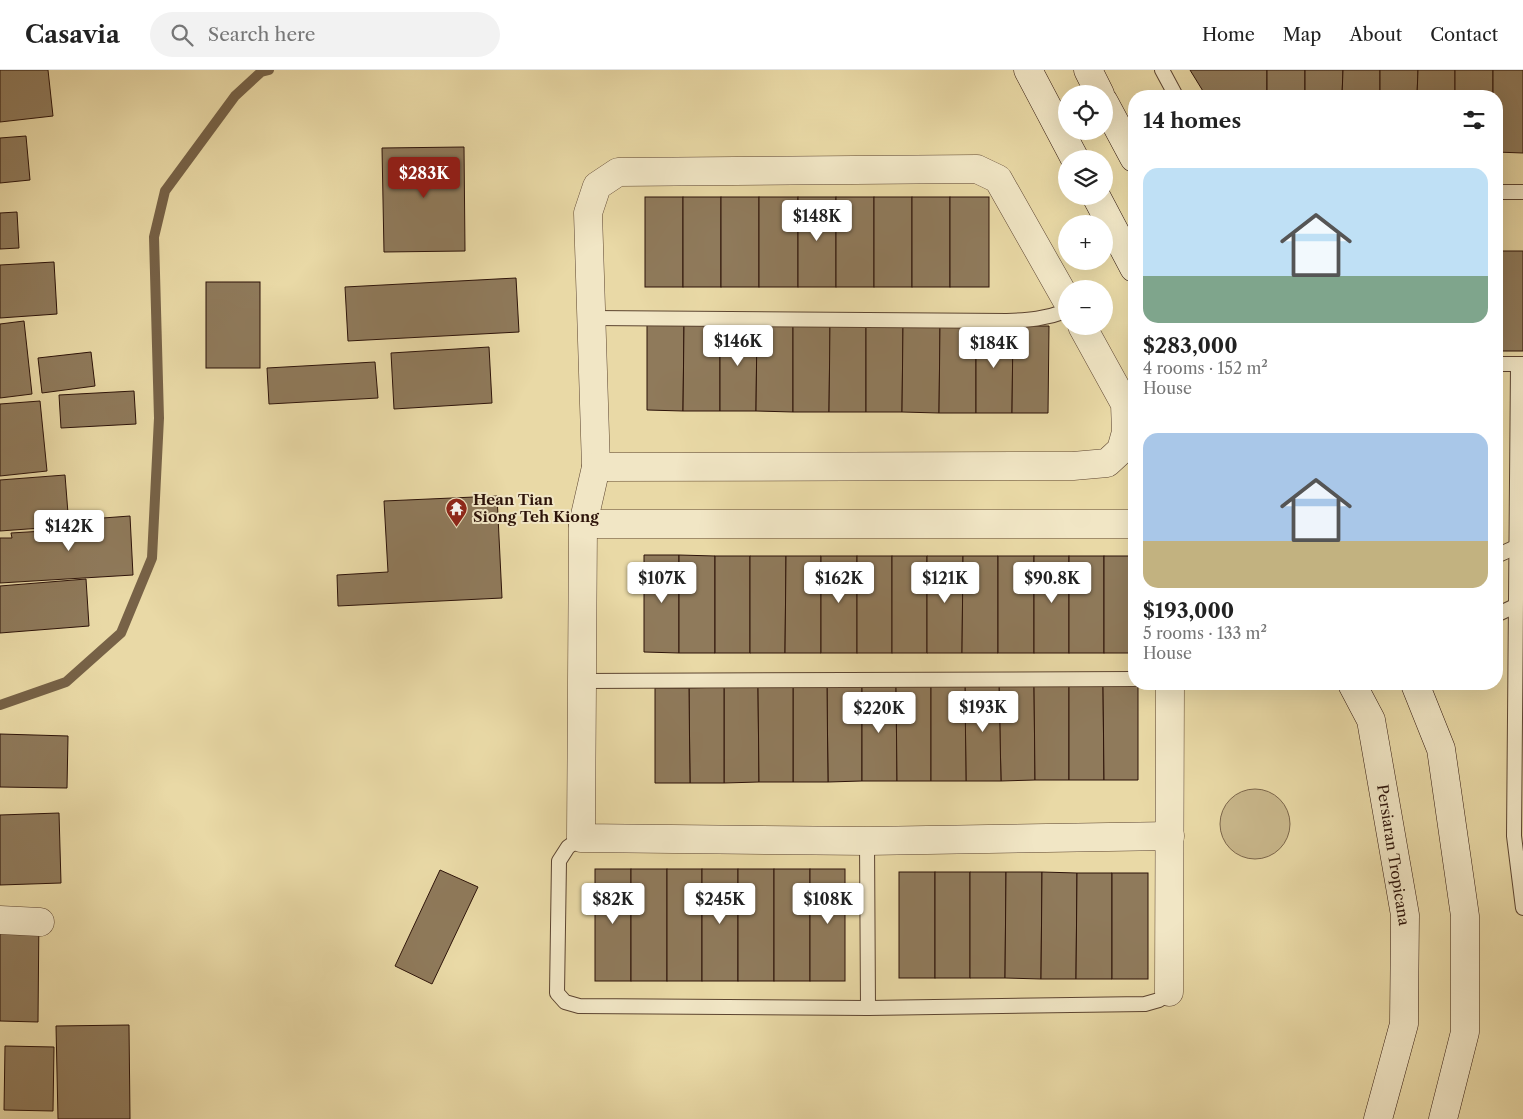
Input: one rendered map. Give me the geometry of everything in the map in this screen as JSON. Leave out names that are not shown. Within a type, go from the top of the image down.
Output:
[{"type":"street","points":[[1028,70],[1071,150]]},
{"type":"street","points":[[1088,70],[1096,85]]},
{"type":"street","points":[[1113,119],[1128,147]]},
{"type":"street","points":[[1058,285],[998,179],[977,170],[618,172],[597,186],[588,213],[596,467],[583,524],[581,838],[867,841],[1170,836]]},
{"type":"street","points":[[1101,205],[1128,257]]},
{"type":"street","points":[[596,467],[1074,466],[1107,463],[1121,450],[1126,432],[1125,404],[1087,335]]},
{"type":"street","points":[[583,524],[1128,524]]},
{"type":"street","points":[[1169,992],[1170,690]]},
{"type":"street","name":"Persiaran Tropicana","points":[[1355,690],[1371,720],[1405,915],[1404,1024],[1378,1119]]},
{"type":"street","points":[[1417,690],[1441,749],[1465,916],[1465,1032],[1443,1118]]},
{"type":"street","points":[[0,920],[40,922]]},
{"type":"lane","points":[[1162,70],[1173,90]]},
{"type":"lane","points":[[1503,192],[1523,192]]},
{"type":"lane","points":[[592,318],[1007,321],[1035,320],[1058,314]]},
{"type":"lane","points":[[1503,364],[1520,364],[1515,606],[1514,836],[1523,908]]},
{"type":"lane","points":[[1503,553],[1516,547]]},
{"type":"lane","points":[[1503,612],[1515,606]]},
{"type":"lane","points":[[581,681],[1128,679]]},
{"type":"lane","points":[[581,838],[568,847],[559,861],[557,993],[566,1002],[579,1006],[868,1008],[1145,1004],[1160,1000],[1169,992]]},
{"type":"lane","points":[[867,841],[868,1008]]},
{"type":"shaded area","points":[[1255,789],[1268,792],[1280,799],[1287,811],[1290,824],[1287,837],[1280,849],[1268,856],[1255,859],[1242,856],[1230,849],[1223,837],[1220,824],[1223,811],[1230,799],[1242,792]]},
{"type":"building","points":[[0,70],[48,70],[53,116],[0,122]]},
{"type":"building","points":[[1190,70],[1267,70],[1267,90],[1202,90]]},
{"type":"building","points":[[1267,70],[1305,70],[1305,90],[1267,90]]},
{"type":"building","points":[[1305,70],[1343,70],[1342,90],[1305,90]]},
{"type":"building","points":[[1343,70],[1380,70],[1380,90],[1342,90]]},
{"type":"building","points":[[1380,70],[1418,70],[1417,90],[1380,90]]},
{"type":"building","points":[[1418,70],[1455,70],[1455,90],[1417,90]]},
{"type":"building","points":[[1455,70],[1493,70],[1493,90],[1455,90]]},
{"type":"building","points":[[1493,70],[1523,70],[1523,153],[1503,152],[1503,90],[1493,90]]},
{"type":"building","points":[[26,136],[30,180],[0,183],[0,138]]},
{"type":"building","points":[[464,147],[465,251],[384,252],[382,148]]},
{"type":"building","points":[[645,197],[683,197],[683,287],[645,287]]},
{"type":"building","points":[[683,197],[721,197],[721,287],[683,287]]},
{"type":"building","points":[[721,197],[759,197],[759,287],[721,287]]},
{"type":"building","points":[[759,197],[798,197],[798,287],[759,287]]},
{"type":"building","points":[[798,197],[836,197],[836,287],[798,287]]},
{"type":"building","points":[[836,197],[874,197],[874,287],[836,287]]},
{"type":"building","points":[[874,197],[912,197],[912,287],[874,287]]},
{"type":"building","points":[[912,197],[950,197],[950,287],[912,287]]},
{"type":"building","points":[[950,197],[989,197],[989,287],[950,287]]},
{"type":"building","points":[[17,212],[19,248],[0,249],[0,213]]},
{"type":"building","points":[[1503,251],[1523,251],[1523,351],[1503,351]]},
{"type":"building","points":[[54,262],[57,314],[0,318],[0,265]]},
{"type":"building","points":[[516,278],[519,332],[348,341],[345,287]]},
{"type":"building","points":[[206,282],[260,282],[260,368],[206,368]]},
{"type":"building","points":[[24,321],[32,394],[0,398],[0,324]]},
{"type":"building","points":[[647,323],[684,323],[683,411],[647,410]]},
{"type":"building","points":[[684,323],[720,323],[720,411],[683,411]]},
{"type":"building","points":[[720,323],[757,323],[756,411],[720,411]]},
{"type":"building","points":[[757,323],[793,324],[793,412],[756,411]]},
{"type":"building","points":[[793,324],[830,324],[829,412],[793,412]]},
{"type":"building","points":[[830,324],[866,325],[866,412],[829,412]]},
{"type":"building","points":[[866,325],[903,325],[902,412],[866,412]]},
{"type":"building","points":[[903,325],[940,325],[939,413],[902,412]]},
{"type":"building","points":[[940,325],[976,325],[976,413],[939,413]]},
{"type":"building","points":[[976,325],[1013,326],[1012,413],[976,413]]},
{"type":"building","points":[[1013,326],[1049,326],[1048,413],[1012,413]]},
{"type":"building","points":[[489,347],[492,403],[394,409],[391,353]]},
{"type":"building","points":[[91,352],[95,386],[42,393],[38,358]]},
{"type":"building","points":[[375,362],[378,398],[269,404],[267,368]]},
{"type":"building","points":[[134,391],[136,424],[61,428],[59,395]]},
{"type":"building","points":[[40,401],[47,471],[0,476],[0,404]]},
{"type":"building","points":[[65,475],[69,526],[0,531],[0,480]]},
{"type":"building","points":[[497,496],[502,598],[338,606],[337,575],[388,572],[384,501]]},
{"type":"building","points":[[130,516],[133,575],[0,583],[0,538],[12,538],[11,533],[77,529],[76,520]]},
{"type":"building","points":[[644,555],[679,555],[679,653],[644,652]]},
{"type":"building","points":[[679,555],[715,556],[715,653],[679,653]]},
{"type":"building","points":[[715,556],[750,556],[750,653],[715,653]]},
{"type":"building","points":[[750,556],[786,556],[785,653],[750,653]]},
{"type":"building","points":[[786,556],[821,556],[821,653],[785,653]]},
{"type":"building","points":[[821,556],[857,556],[857,653],[821,653]]},
{"type":"building","points":[[857,556],[892,556],[892,653],[857,653]]},
{"type":"building","points":[[892,556],[927,556],[927,653],[892,653]]},
{"type":"building","points":[[927,556],[963,556],[962,653],[927,653]]},
{"type":"building","points":[[963,556],[998,556],[998,653],[962,653]]},
{"type":"building","points":[[998,556],[1034,556],[1034,653],[998,653]]},
{"type":"building","points":[[1034,556],[1069,556],[1069,653],[1034,653]]},
{"type":"building","points":[[1069,556],[1104,556],[1104,653],[1069,653]]},
{"type":"building","points":[[1104,556],[1128,556],[1128,653],[1104,653]]},
{"type":"building","points":[[86,579],[89,626],[0,633],[0,586]]},
{"type":"building","points":[[999,685],[1034,685],[1035,780],[1001,781]]},
{"type":"building","points":[[999,685],[1001,781],[966,781],[965,686]]},
{"type":"building","points":[[1034,685],[1069,685],[1069,780],[1035,780]]},
{"type":"building","points":[[1069,685],[1103,685],[1104,780],[1069,780]]},
{"type":"building","points":[[1103,685],[1128,685],[1128,690],[1138,690],[1138,780],[1104,780]]},
{"type":"building","points":[[827,686],[862,686],[862,781],[828,782]]},
{"type":"building","points":[[827,686],[828,782],[793,782],[793,687]]},
{"type":"building","points":[[862,686],[896,686],[897,781],[862,781]]},
{"type":"building","points":[[896,686],[931,686],[931,781],[897,781]]},
{"type":"building","points":[[931,686],[965,686],[966,781],[931,781]]},
{"type":"building","points":[[724,687],[758,687],[759,782],[724,783]]},
{"type":"building","points":[[724,687],[724,783],[690,783],[689,688]]},
{"type":"building","points":[[758,687],[793,687],[793,782],[759,782]]},
{"type":"building","points":[[655,688],[689,688],[690,783],[655,783]]},
{"type":"building","points":[[0,734],[68,736],[67,788],[0,787]]},
{"type":"building","points":[[59,813],[61,883],[0,885],[0,815]]},
{"type":"building","points":[[595,869],[631,869],[631,981],[595,981]]},
{"type":"building","points":[[631,869],[667,869],[667,981],[631,981]]},
{"type":"building","points":[[667,869],[702,869],[702,981],[667,981]]},
{"type":"building","points":[[702,869],[738,869],[738,981],[702,981]]},
{"type":"building","points":[[738,869],[774,869],[774,981],[738,981]]},
{"type":"building","points":[[774,869],[810,869],[810,981],[774,981]]},
{"type":"building","points":[[810,869],[845,869],[845,981],[810,981]]},
{"type":"building","points":[[440,870],[478,887],[432,984],[395,966]]},
{"type":"building","points":[[899,872],[935,872],[935,978],[899,978]]},
{"type":"building","points":[[935,872],[970,872],[970,978],[935,978]]},
{"type":"building","points":[[970,872],[1006,872],[1005,978],[970,978]]},
{"type":"building","points":[[1006,872],[1042,872],[1041,979],[1005,978]]},
{"type":"building","points":[[1042,872],[1077,873],[1076,979],[1041,979]]},
{"type":"building","points":[[1077,873],[1112,873],[1112,979],[1076,979]]},
{"type":"building","points":[[1112,873],[1148,873],[1148,979],[1112,979]]},
{"type":"building","points":[[0,910],[39,910],[38,1022],[0,1021]]},
{"type":"building","points":[[129,1025],[130,1119],[58,1119],[56,1026]]},
{"type":"building","points":[[5,1046],[54,1047],[53,1111],[4,1110]]},
{"type":"waterway","points":[[0,705],[66,682],[121,633],[152,558],[159,418],[154,237],[165,191],[235,96],[261,72],[269,70]]},
{"type":"place","name":"Hean Tian Siong Teh Kiong","points":[[457,528]]}]
